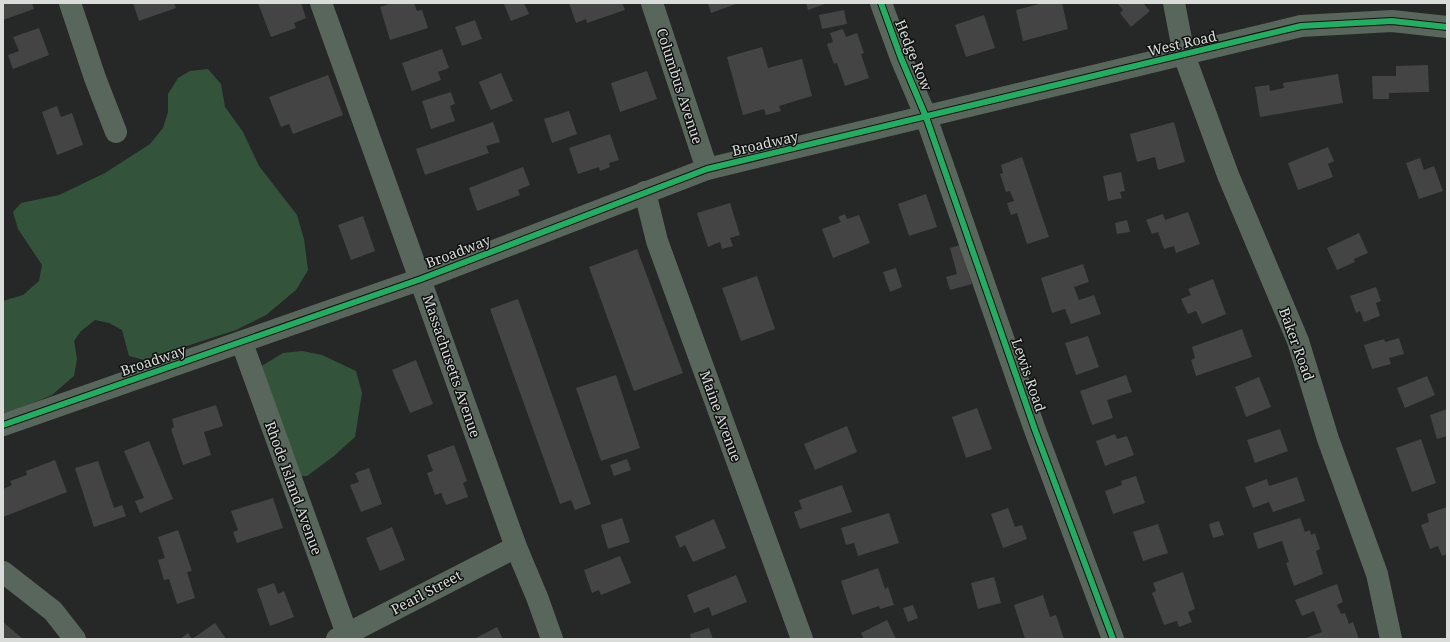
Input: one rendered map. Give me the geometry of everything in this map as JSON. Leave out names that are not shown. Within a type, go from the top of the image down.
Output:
[{"type":"street","points":[[70,3],[95,78],[116,132]]},
{"type":"street","name":"Massachusetts Avenue","points":[[321,3],[516,547],[537,597],[552,639]]},
{"type":"street","name":"Columbus Avenue","points":[[652,3],[707,169]]},
{"type":"street","name":"Hedge Row","points":[[881,3],[901,58],[926,116]]},
{"type":"street","name":"Baker Road","points":[[1174,3],[1184,55],[1228,174],[1298,341],[1328,438],[1376,574],[1391,639]]},
{"type":"street","name":"West Road","points":[[926,116],[1302,26],[1392,21],[1447,28]]},
{"type":"street","name":"Broadway","points":[[3,425],[421,279],[707,169],[926,116]]},
{"type":"street","name":"Lewis Road","points":[[926,116],[1035,430],[1113,639]]},
{"type":"street","name":"Maine Avenue","points":[[645,192],[659,249],[802,639]]},
{"type":"street","name":"Rhode Island Avenue","points":[[242,342],[342,636]]},
{"type":"street","name":"Pearl Street","points":[[342,636],[516,547]]},
{"type":"street","points":[[3,572],[53,611],[75,639]]},
{"type":"green space","points":[[208,69],[221,84],[225,107],[243,132],[259,166],[297,215],[304,239],[308,270],[296,290],[266,315],[236,330],[144,360],[129,356],[122,330],[109,323],[95,320],[81,331],[74,341],[77,359],[74,376],[52,395],[16,410],[3,413],[3,301],[23,295],[39,281],[42,265],[18,229],[13,212],[21,203],[59,195],[105,173],[150,144],[163,128],[168,112],[168,94],[178,78],[190,71]]},
{"type":"green space","points":[[302,351],[322,355],[356,371],[362,393],[355,437],[334,456],[307,476],[297,476],[260,367],[283,353]]},
{"type":"building","points":[[3,3],[32,3],[34,9],[3,20]]},
{"type":"building","points":[[133,3],[174,3],[176,8],[139,21]]},
{"type":"building","points":[[258,3],[301,3],[306,18],[294,23],[296,28],[271,37]]},
{"type":"building","points":[[392,3],[414,3],[417,11],[422,10],[428,28],[390,40],[380,7]]},
{"type":"building","points":[[524,3],[529,14],[511,21],[504,4]]},
{"type":"building","points":[[569,3],[622,3],[625,10],[587,23],[586,19],[576,23]]},
{"type":"building","points":[[708,3],[739,3],[711,13]]},
{"type":"building","points":[[806,3],[828,3],[808,10]]},
{"type":"building","points":[[1043,3],[1062,3],[1068,29],[1023,41],[1016,10]]},
{"type":"building","points":[[1117,3],[1143,3],[1150,11],[1131,27],[1120,13],[1123,10]]},
{"type":"building","points":[[844,10],[847,24],[822,29],[819,15]]},
{"type":"building","points":[[984,15],[995,48],[966,57],[955,25]]},
{"type":"building","points":[[475,20],[482,39],[462,46],[455,27]]},
{"type":"building","points":[[39,28],[49,55],[13,69],[8,55],[19,51],[13,37]]},
{"type":"building","points":[[843,29],[846,37],[857,33],[864,53],[861,54],[869,78],[845,86],[837,63],[834,64],[827,44],[833,42],[830,33]]},
{"type":"building","points":[[762,47],[768,68],[802,59],[812,96],[779,106],[781,111],[766,115],[764,109],[743,115],[727,57]]},
{"type":"building","points":[[442,49],[449,68],[438,72],[441,80],[412,91],[402,63]]},
{"type":"building","points":[[1428,65],[1429,92],[1389,93],[1389,99],[1373,99],[1372,76],[1396,76],[1396,66]]},
{"type":"building","points":[[647,71],[657,99],[620,112],[611,83]]},
{"type":"building","points":[[501,73],[513,101],[491,110],[479,82]]},
{"type":"building","points":[[1338,74],[1343,103],[1260,117],[1255,87],[1269,85],[1270,91],[1284,88],[1283,83]]},
{"type":"building","points":[[328,75],[343,115],[293,134],[289,124],[281,127],[269,97]]},
{"type":"building","points":[[451,92],[455,104],[450,106],[455,121],[431,129],[422,101]]},
{"type":"building","points":[[57,106],[61,117],[72,113],[83,145],[57,155],[42,112]]},
{"type":"building","points":[[569,111],[577,134],[552,143],[544,119]]},
{"type":"building","points":[[493,122],[500,142],[486,146],[489,153],[425,175],[416,149]]},
{"type":"building","points":[[1174,122],[1185,162],[1158,170],[1155,157],[1137,162],[1130,134]]},
{"type":"building","points":[[610,134],[619,160],[609,163],[610,167],[600,171],[599,167],[578,174],[569,148]]},
{"type":"building","points":[[1328,147],[1334,161],[1328,164],[1333,177],[1298,190],[1288,163]]},
{"type":"building","points":[[1022,157],[1049,237],[1027,244],[1017,213],[1011,215],[1007,203],[1014,201],[1010,191],[1006,192],[1000,174],[1003,173],[1001,165]]},
{"type":"building","points":[[1420,158],[1424,170],[1434,166],[1443,191],[1419,199],[1406,163]]},
{"type":"building","points":[[523,167],[530,185],[518,190],[520,195],[477,211],[469,188]]},
{"type":"building","points":[[1121,172],[1125,191],[1120,192],[1122,198],[1108,201],[1103,176]]},
{"type":"building","points":[[926,194],[937,227],[909,236],[898,204]]},
{"type":"building","points":[[730,203],[740,235],[730,238],[733,246],[722,249],[720,242],[708,247],[697,213]]},
{"type":"building","points":[[1188,212],[1200,244],[1176,253],[1174,246],[1164,249],[1158,232],[1152,234],[1146,220],[1163,214],[1165,220]]},
{"type":"building","points":[[845,214],[847,219],[859,215],[870,243],[833,258],[822,229],[841,222],[838,217]]},
{"type":"building","points":[[363,216],[375,251],[351,260],[338,225]]},
{"type":"building","points":[[1127,220],[1130,232],[1117,234],[1115,223]]},
{"type":"building","points":[[1359,233],[1368,253],[1354,259],[1355,262],[1337,270],[1327,248]]},
{"type":"building","points":[[960,245],[972,284],[950,290],[946,277],[957,274],[950,248]]},
{"type":"building","points":[[637,249],[683,373],[634,391],[589,267]]},
{"type":"building","points":[[1083,264],[1089,282],[1074,287],[1079,300],[1094,295],[1101,314],[1071,324],[1065,309],[1052,313],[1041,278]]},
{"type":"building","points":[[896,268],[902,287],[890,292],[883,272]]},
{"type":"building","points":[[757,276],[775,329],[741,341],[722,288]]},
{"type":"building","points":[[1213,279],[1226,314],[1202,324],[1196,311],[1188,314],[1181,299],[1191,295],[1188,289]]},
{"type":"building","points":[[1376,287],[1381,301],[1376,303],[1380,316],[1364,322],[1360,311],[1356,313],[1350,296]]},
{"type":"building","points":[[518,299],[591,504],[575,510],[571,500],[560,504],[490,309]]},
{"type":"building","points":[[1242,329],[1252,357],[1196,376],[1191,360],[1195,358],[1192,347]]},
{"type":"building","points":[[1088,336],[1099,367],[1076,375],[1065,343]]},
{"type":"building","points":[[1399,338],[1404,354],[1389,358],[1391,364],[1372,369],[1364,345],[1384,339],[1385,342]]},
{"type":"building","points":[[416,360],[433,404],[410,413],[392,370]]},
{"type":"building","points":[[616,375],[640,448],[601,461],[576,388]]},
{"type":"building","points":[[1126,375],[1132,392],[1107,400],[1113,418],[1092,425],[1080,391]]},
{"type":"building","points":[[1427,376],[1435,395],[1405,408],[1397,388]]},
{"type":"building","points":[[1259,377],[1271,407],[1246,417],[1235,387]]},
{"type":"building","points":[[216,405],[223,426],[204,432],[211,455],[183,465],[171,429],[174,427],[172,419]]},
{"type":"building","points":[[977,408],[992,449],[966,458],[952,417]]},
{"type":"building","points":[[1447,409],[1447,436],[1437,439],[1430,415]]},
{"type":"building","points":[[847,426],[857,452],[815,470],[804,444]]},
{"type":"building","points":[[1280,429],[1288,451],[1255,463],[1247,440]]},
{"type":"building","points":[[1115,434],[1117,439],[1127,436],[1134,455],[1105,466],[1096,441]]},
{"type":"building","points":[[1421,439],[1436,483],[1412,492],[1396,448]]},
{"type":"building","points":[[149,441],[173,499],[140,513],[135,501],[144,498],[124,451]]},
{"type":"building","points":[[454,445],[467,481],[463,483],[468,497],[446,505],[441,493],[435,495],[427,473],[433,471],[427,455]]},
{"type":"building","points":[[627,459],[631,470],[614,476],[610,465]]},
{"type":"building","points":[[55,460],[67,492],[3,517],[3,489],[12,485],[10,481],[27,475],[26,471]]},
{"type":"building","points":[[98,461],[114,508],[122,505],[126,516],[94,527],[75,468]]},
{"type":"building","points":[[369,468],[382,504],[361,512],[350,485],[359,482],[355,473]]},
{"type":"building","points":[[1136,476],[1145,503],[1113,514],[1105,491],[1122,485],[1121,481]]},
{"type":"building","points":[[1297,477],[1305,501],[1273,512],[1269,502],[1253,508],[1245,487],[1267,479],[1269,486]]},
{"type":"building","points":[[842,485],[852,512],[800,529],[794,512],[802,509],[799,500]]},
{"type":"building","points":[[273,498],[283,528],[237,543],[233,532],[238,530],[231,511]]},
{"type":"building","points":[[1447,507],[1447,554],[1442,556],[1438,546],[1430,549],[1421,525],[1429,522],[1427,514]]},
{"type":"building","points":[[1008,508],[1015,527],[1022,525],[1027,539],[1003,548],[991,514]]},
{"type":"building","points":[[889,513],[899,543],[858,556],[854,543],[846,545],[841,528]]},
{"type":"building","points":[[622,518],[630,542],[608,549],[601,525]]},
{"type":"building","points":[[1300,518],[1305,532],[1310,530],[1311,535],[1315,533],[1320,549],[1316,551],[1323,574],[1294,586],[1286,563],[1289,562],[1282,541],[1258,549],[1253,533]]},
{"type":"building","points":[[714,519],[726,548],[693,562],[685,545],[680,548],[675,536]]},
{"type":"building","points":[[1219,521],[1224,535],[1213,538],[1209,524]]},
{"type":"building","points":[[1158,524],[1168,553],[1143,561],[1133,532]]},
{"type":"building","points":[[392,527],[405,560],[380,571],[366,538]]},
{"type":"building","points":[[178,530],[192,571],[187,572],[195,598],[177,604],[169,579],[164,580],[158,560],[165,558],[158,537]]},
{"type":"building","points":[[620,556],[631,583],[601,595],[599,590],[592,593],[584,570]]},
{"type":"building","points":[[878,568],[885,589],[888,587],[894,605],[880,609],[879,606],[852,615],[841,581]]},
{"type":"building","points":[[1183,572],[1195,609],[1188,612],[1192,622],[1179,627],[1177,621],[1164,625],[1152,593],[1156,591],[1153,583]]},
{"type":"building","points":[[736,575],[747,602],[712,616],[709,607],[694,613],[687,595]]},
{"type":"building","points":[[994,577],[1001,603],[978,609],[971,583]]},
{"type":"building","points":[[274,583],[278,594],[284,591],[294,617],[270,626],[257,589]]},
{"type":"building","points":[[1337,584],[1343,602],[1337,605],[1341,614],[1345,613],[1349,624],[1353,622],[1359,639],[1303,639],[1322,632],[1314,611],[1302,616],[1295,600]]},
{"type":"building","points":[[1043,595],[1050,617],[1056,615],[1064,639],[1025,639],[1014,605]]},
{"type":"building","points":[[913,605],[918,618],[908,622],[903,608]]},
{"type":"building","points":[[887,620],[896,639],[864,639],[861,633]]},
{"type":"building","points":[[3,622],[23,639],[3,639]]},
{"type":"building","points":[[215,623],[226,639],[192,639]]},
{"type":"building","points":[[497,627],[503,639],[474,639]]},
{"type":"building","points":[[709,628],[713,639],[691,639],[690,634]]},
{"type":"building","points":[[188,633],[192,639],[180,639]]},
{"type":"cycle path","points":[[881,3],[901,58],[926,117],[1035,430],[1113,639]]},
{"type":"cycle path","points":[[3,425],[421,279],[707,169],[1301,26],[1392,21],[1447,27]]}]
